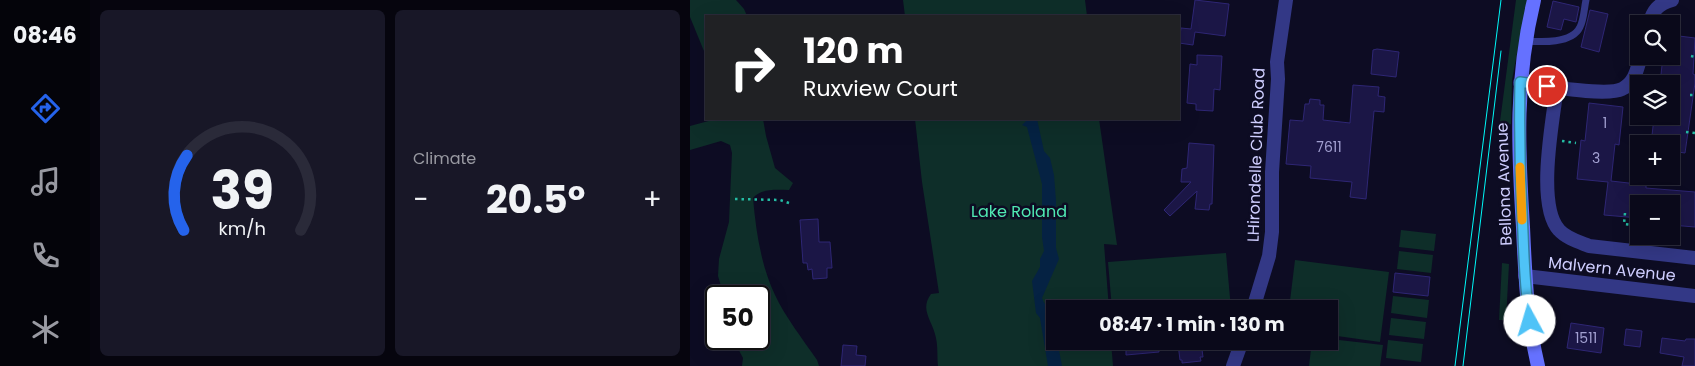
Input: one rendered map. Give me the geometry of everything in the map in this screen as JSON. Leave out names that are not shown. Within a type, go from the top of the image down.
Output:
[{"type":"main road","name":"Bellona Avenue","points":[[1534,0],[1520,82],[1519,124],[1525,276],[1532,336],[1538,366]]},
{"type":"street","name":"LHirondelle Club Road","points":[[1257,300],[1269,256],[1272,232],[1272,172],[1278,79],[1277,62],[1286,0]]},
{"type":"street","points":[[1652,15],[1658,6],[1672,0]]},
{"type":"street","points":[[1520,82],[1615,92],[1624,89],[1631,82],[1638,65]]},
{"type":"street","points":[[1557,87],[1547,187],[1552,218],[1559,230],[1573,240],[1589,246],[1695,258]]},
{"type":"street","name":"Malvern Avenue","points":[[1525,276],[1695,296]]},
{"type":"street","points":[[1233,366],[1239,350]]},
{"type":"lane","points":[[1526,41],[1546,42],[1565,38],[1575,33],[1579,29],[1586,0]]},
{"type":"path","points":[[1690,95],[1695,96]]},
{"type":"path","points":[[1686,132],[1695,133]]},
{"type":"path","points":[[735,199],[780,200],[792,204]]},
{"type":"path","points":[[1625,213],[1624,224],[1632,225],[1630,251]]},
{"type":"green space","points":[[690,0],[736,0],[747,15],[705,15],[705,54],[690,17]]},
{"type":"green space","points":[[903,0],[1085,0],[1087,15],[905,15]]},
{"type":"green space","points":[[1516,0],[1527,0],[1512,80],[1511,124],[1499,129]]},
{"type":"green space","points":[[712,120],[763,120],[775,168],[793,183],[789,190],[765,191],[753,198],[760,248],[770,284],[779,303],[817,360],[819,366],[742,366],[743,358],[739,350],[770,350],[770,285],[721,285],[718,276],[719,259],[729,222],[732,153],[730,145],[721,141],[690,150],[690,126]]},
{"type":"green space","name":"Lake Roland","points":[[915,120],[1099,120],[1117,245],[1104,244],[1108,300],[1046,300],[1046,350],[1112,350],[1113,366],[938,366],[936,338],[926,305],[931,294],[939,293],[922,182]]},
{"type":"green space","points":[[1401,230],[1436,234],[1434,251],[1399,247]]},
{"type":"green space","points":[[1399,251],[1433,255],[1431,273],[1397,269]]},
{"type":"green space","points":[[1226,253],[1230,300],[1111,300],[1108,262]]},
{"type":"green space","points":[[1295,260],[1389,272],[1380,342],[1338,336],[1338,300],[1290,300]]},
{"type":"green space","points":[[1502,263],[1509,264],[1506,320],[1499,320]]},
{"type":"green space","points":[[1393,296],[1429,300],[1427,318],[1391,313]]},
{"type":"green space","points":[[1391,318],[1426,322],[1424,339],[1389,335]]},
{"type":"green space","points":[[1338,340],[1383,345],[1380,366],[1309,366],[1311,350],[1338,350]]},
{"type":"green space","points":[[1388,340],[1423,344],[1421,362],[1386,358]]},
{"type":"water","points":[[1026,120],[1037,120],[1044,151],[1050,158],[1054,175],[1056,248],[1059,259],[1042,298],[1046,306],[1046,350],[1059,350],[1062,366],[1048,366],[1040,318],[1036,313],[1032,281],[1040,267],[1040,259],[1044,251],[1042,237],[1042,184],[1027,127],[1022,125]]},
{"type":"building","points":[[1195,0],[1229,4],[1225,36],[1195,32],[1193,45],[1180,43],[1181,28],[1191,29]]},
{"type":"building","points":[[1553,1],[1579,7],[1576,22],[1564,19],[1561,30],[1547,27]]},
{"type":"building","points":[[1590,10],[1608,14],[1599,52],[1581,47]]},
{"type":"building","points":[[1680,36],[1695,38],[1693,74],[1695,75],[1695,83],[1685,153],[1680,152],[1680,135],[1652,135],[1653,125],[1680,125],[1680,75],[1661,75],[1662,65],[1680,65]]},
{"type":"building","points":[[1373,50],[1399,52],[1396,77],[1371,74]]},
{"type":"building","points":[[1197,55],[1222,56],[1220,90],[1214,89],[1213,111],[1196,110],[1196,104],[1187,103],[1190,64],[1197,65]]},
{"type":"building","points":[[1353,85],[1379,87],[1378,96],[1385,97],[1384,112],[1374,111],[1366,199],[1350,197],[1352,182],[1310,178],[1311,166],[1286,164],[1290,120],[1303,121],[1305,104],[1309,104],[1310,99],[1320,100],[1320,105],[1324,105],[1323,120],[1350,123]]},
{"type":"building","points":[[1589,103],[1623,107],[1619,145],[1615,144],[1611,181],[1630,183],[1630,185],[1646,185],[1646,188],[1695,192],[1695,227],[1680,226],[1680,195],[1630,195],[1630,217],[1604,215],[1608,182],[1577,179],[1581,140],[1585,141]]},
{"type":"building","points":[[1189,143],[1214,145],[1212,204],[1210,204],[1209,210],[1195,209],[1197,191],[1170,216],[1164,210],[1191,182],[1181,182],[1182,169],[1187,168]]},
{"type":"building","points":[[818,219],[819,242],[830,242],[832,268],[827,268],[827,278],[813,279],[812,269],[808,270],[807,263],[803,263],[800,220]]},
{"type":"building","points":[[1395,273],[1430,277],[1428,296],[1393,292]]},
{"type":"building","points":[[1571,323],[1604,328],[1601,353],[1567,348]]},
{"type":"building","points":[[1626,329],[1642,331],[1640,347],[1624,345]]},
{"type":"building","points":[[1662,338],[1685,341],[1686,339],[1695,339],[1695,366],[1682,366],[1684,357],[1660,353]]},
{"type":"building","points":[[843,345],[857,346],[856,355],[866,356],[865,366],[841,366]]},
{"type":"building","points":[[1126,350],[1159,350],[1159,352],[1126,355]]},
{"type":"building","points":[[1179,350],[1202,350],[1203,357],[1200,357],[1201,361],[1182,363],[1182,360],[1180,360]]},
{"type":"tram line","points":[[1455,366],[1501,0]]},
{"type":"tram line","points":[[1463,366],[1501,51]]},
{"type":"slow traffic","points":[[1520,167],[1522,220]]},
{"type":"route","points":[[1530,321],[1525,276],[1520,186],[1520,82],[1547,86]]}]
